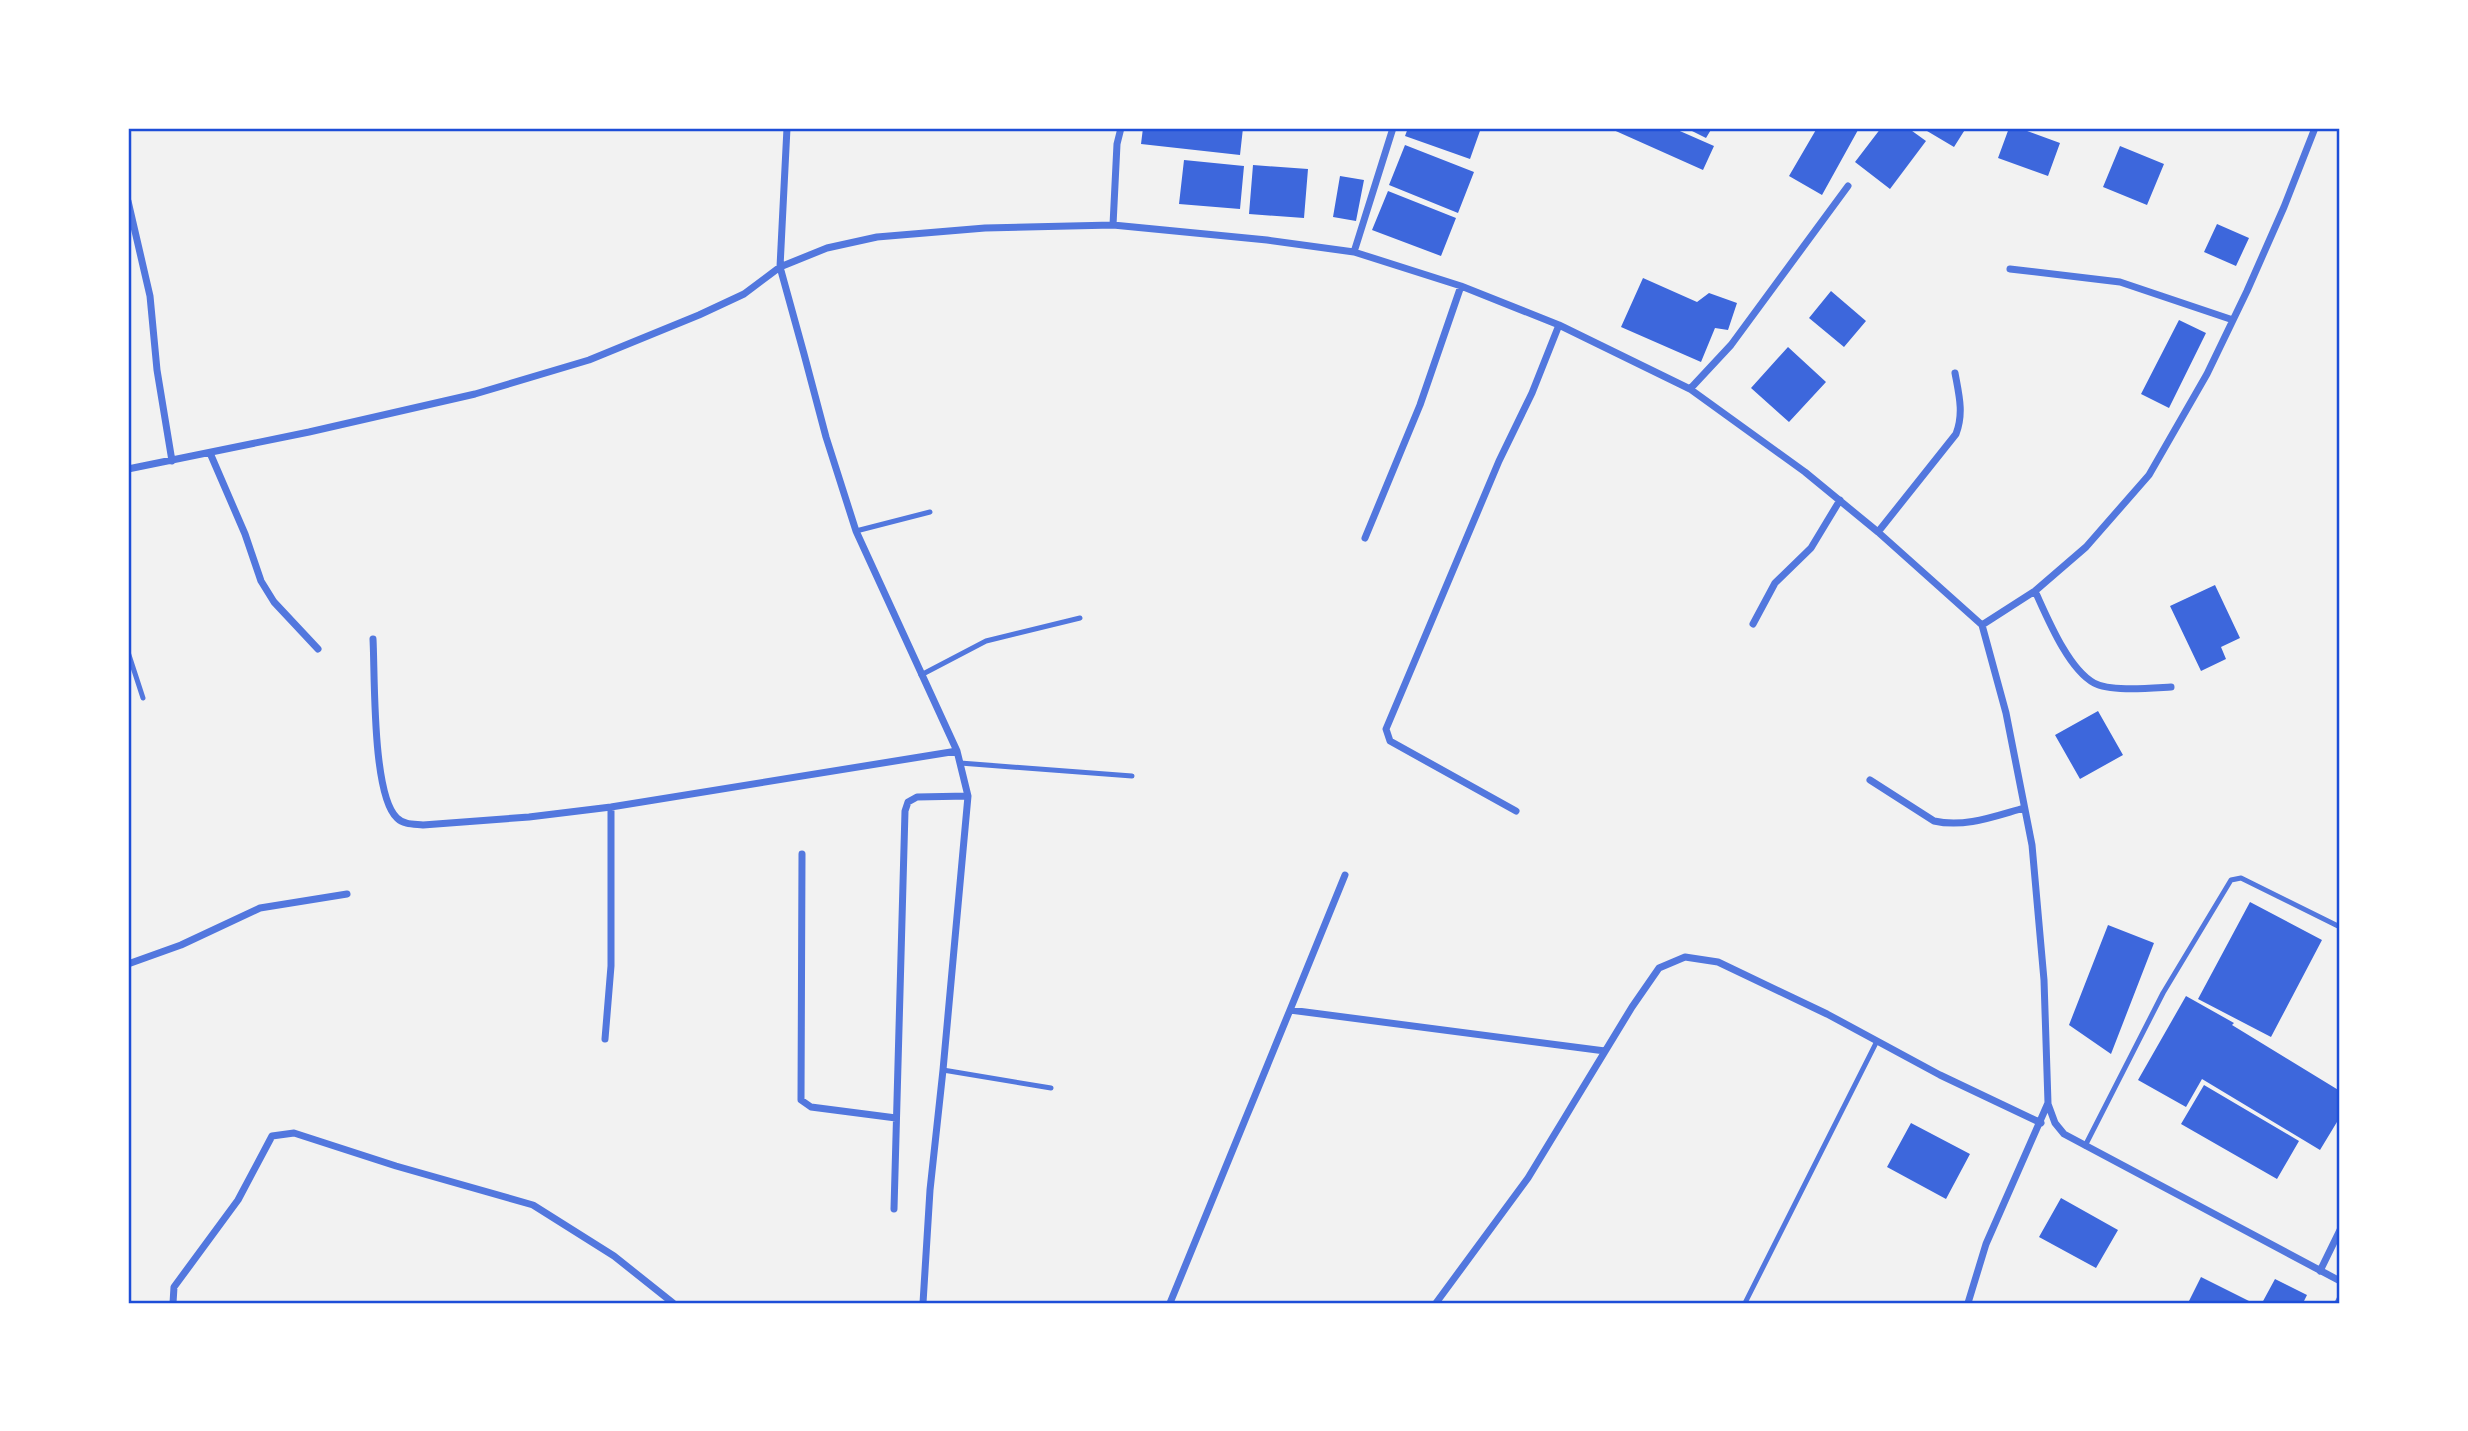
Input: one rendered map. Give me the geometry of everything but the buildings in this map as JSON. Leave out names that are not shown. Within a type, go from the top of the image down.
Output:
[{"type":"street","points":[[787,128],[780,267],[826,438],[856,531],[957,751],[968,796],[930,1190],[923,1303],[932,1303]]},
{"type":"street","points":[[1113,225],[1117,144],[1121,128]]},
{"type":"street","points":[[1354,252],[1393,128]]},
{"type":"street","points":[[1982,625],[2035,590],[2086,547],[2149,475],[2189,408],[2233,320],[2284,207],[2315,128]]},
{"type":"street","points":[[1690,389],[1731,345],[1848,186]]},
{"type":"street","points":[[128,201],[149,296],[157,370],[172,461]]},
{"type":"street","points":[[128,469],[475,394],[589,360],[744,294],[780,267],[827,248],[877,237],[985,228],[1113,225],[1267,240],[1354,252],[1461,286],[1559,325],[1690,389],[1840,500],[1982,625],[2006,713],[2032,845],[2044,980],[2048,1103],[2055,1123],[2064,1134],[2085,1146],[2340,1281]]},
{"type":"street","points":[[2010,269],[2120,282],[2233,320]]},
{"type":"street","points":[[1365,538],[1420,405],[1461,286]]},
{"type":"street","points":[[1516,811],[1390,741],[1386,729],[1559,325]]},
{"type":"street","points":[[1878,533],[1956,434],[1961,422],[1961,408],[1955,373]]},
{"type":"street","points":[[210,453],[245,534],[261,581],[274,602],[318,649]]},
{"type":"street","points":[[1752,624],[1775,583],[1811,548],[1840,500]]},
{"type":"street","points":[[2035,590],[2056,636],[2075,664],[2094,684],[2122,689],[2171,687]]},
{"type":"street","points":[[373,639],[378,759],[388,804],[397,818],[406,823],[423,825],[529,817],[611,807],[957,751]]},
{"type":"street","points":[[1870,780],[1934,821],[1946,824],[1980,821],[2024,808]]},
{"type":"street","points":[[894,1209],[905,811],[908,802],[917,797],[968,796]]},
{"type":"street","points":[[605,1039],[611,967],[611,807]]},
{"type":"street","points":[[802,855],[801,1100],[811,1107],[896,1118]]},
{"type":"street","points":[[1170,1303],[1345,875]]},
{"type":"street","points":[[128,964],[181,945],[260,908],[347,894]]},
{"type":"street","points":[[1436,1303],[1528,1178],[1605,1051],[1660,968],[1685,957],[1718,962],[2041,1123]]},
{"type":"street","points":[[1290,1010],[1605,1051]]},
{"type":"street","points":[[1968,1303],[1986,1244],[2048,1103]]},
{"type":"street","points":[[173,1303],[174,1287],[238,1200],[272,1136],[294,1133],[396,1166],[533,1205],[614,1256],[673,1303]]},
{"type":"street","points":[[2319,1271],[2340,1230]]},
{"type":"lane","points":[[856,531],[930,512]]},
{"type":"lane","points":[[921,675],[986,641],[1080,618]]},
{"type":"lane","points":[[128,652],[143,698]]},
{"type":"lane","points":[[960,763],[1132,776]]},
{"type":"lane","points":[[2085,1146],[2163,993],[2231,880],[2241,878],[2340,927]]},
{"type":"lane","points":[[1745,1303],[1877,1041]]},
{"type":"lane","points":[[943,1070],[1051,1088]]}]
